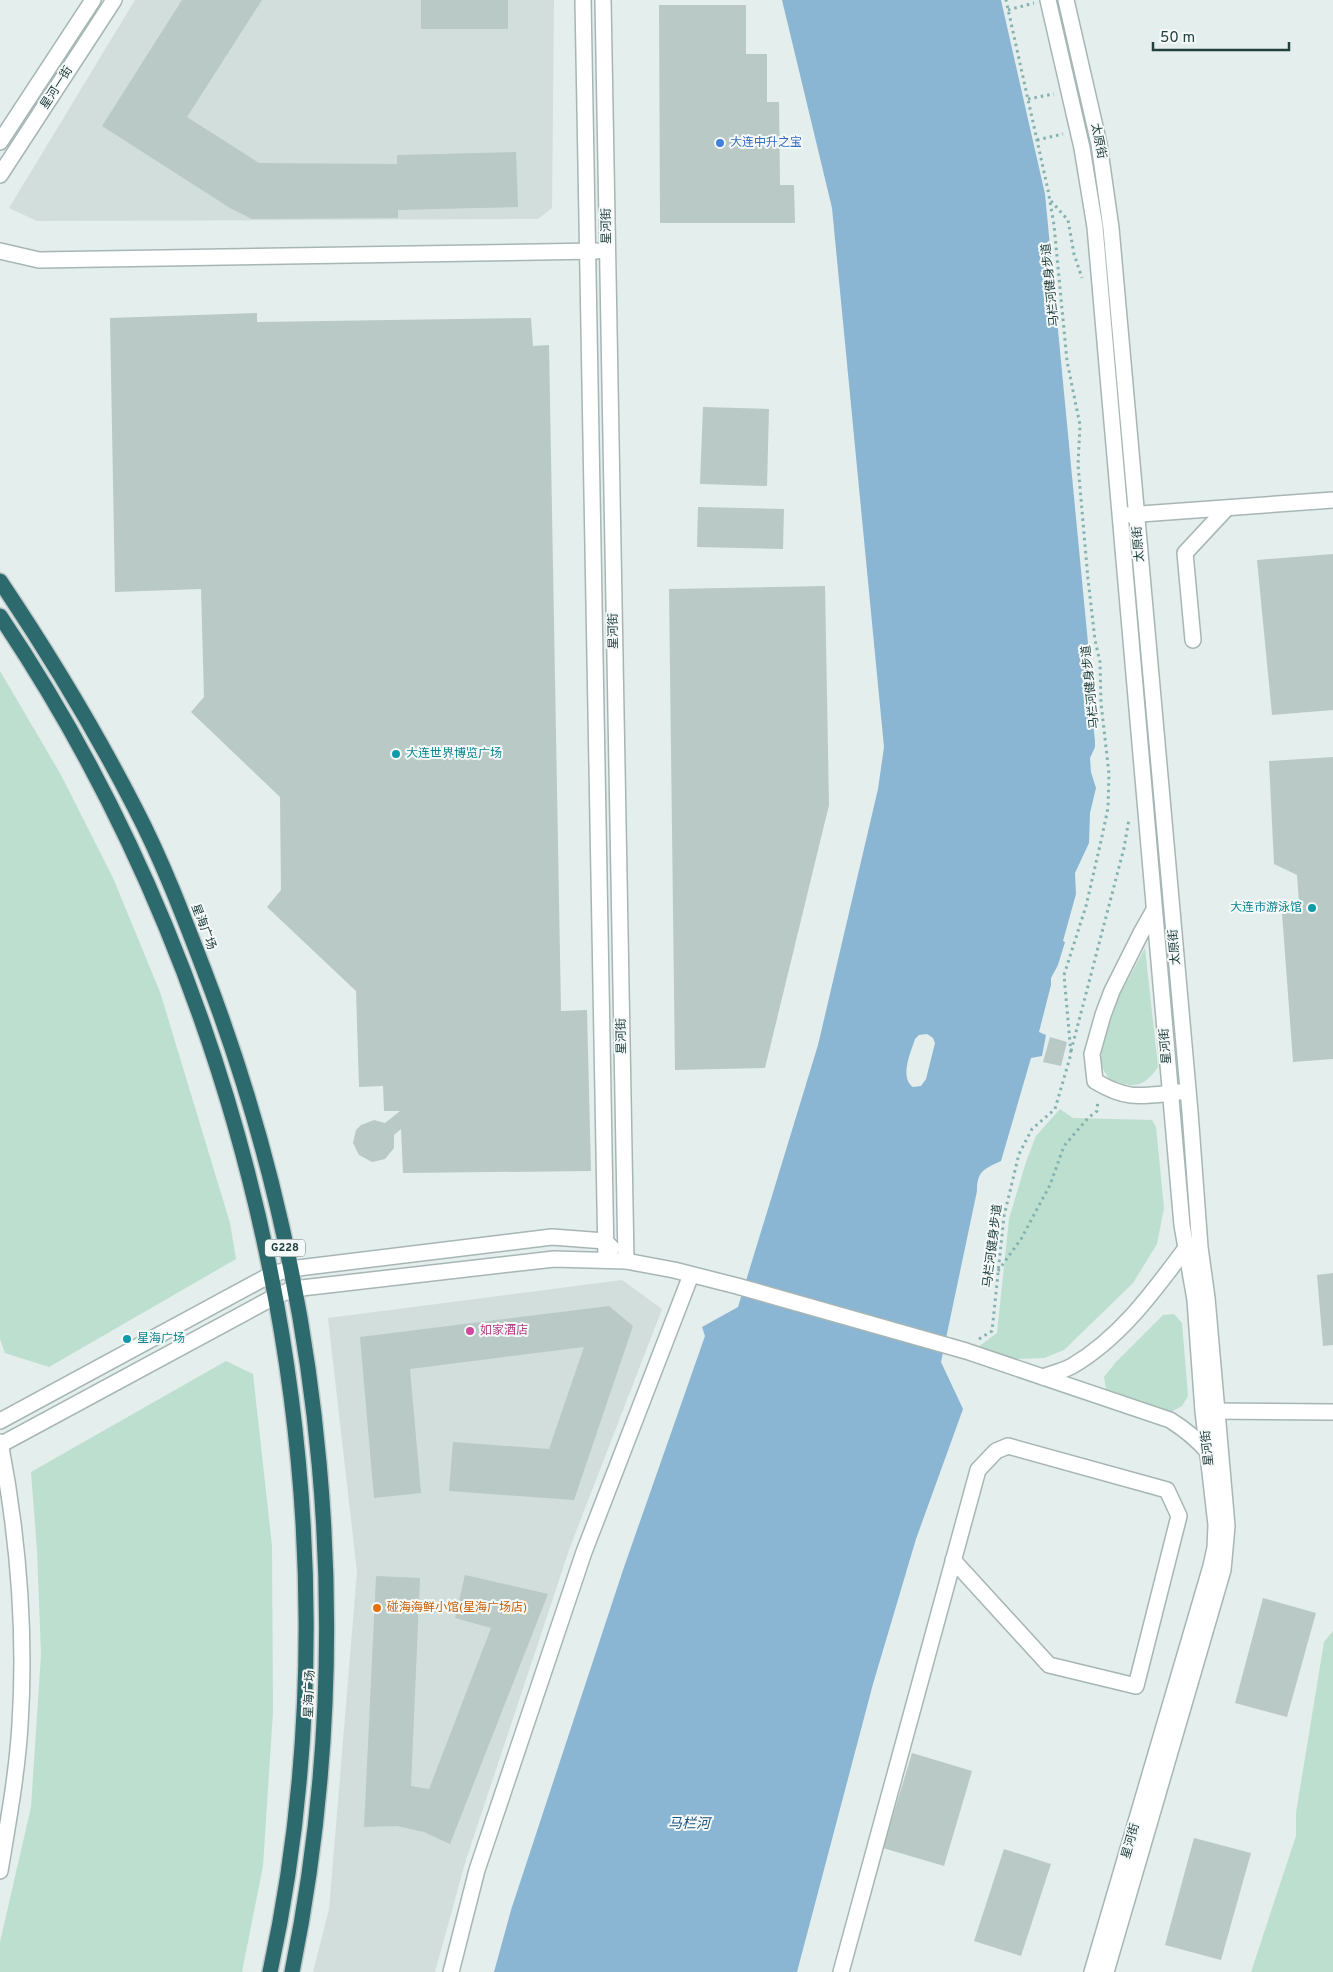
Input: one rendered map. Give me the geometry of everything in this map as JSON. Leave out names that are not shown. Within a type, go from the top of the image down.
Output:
[{"type":"highway","name":"星海广场","points":[[0,581],[86,718],[136,810],[181,910],[221,1013],[255,1119],[281,1226],[307,1361],[316,1426],[326,1555],[327,1619],[326,1685],[316,1815],[308,1880],[292,1972]]},
{"type":"highway","name":"星海广场","points":[[0,616],[37,673],[119,822],[163,921],[203,1022],[235,1124],[262,1230],[295,1427],[301,1491],[307,1619],[306,1684],[296,1813],[288,1876],[270,1972]]},
{"type":"street","name":"星河一街","points":[[0,142],[94,0]]},
{"type":"street","name":"星河一街","points":[[0,175],[114,0]]},
{"type":"street","name":"星河街","points":[[583,0],[606,1260]]},
{"type":"street","name":"星河街","points":[[603,0],[626,1261]]},
{"type":"street","name":"太原街","points":[[1048,0],[1078,130],[1095,227],[1154,910]]},
{"type":"street","name":"太原街","points":[[1066,0],[1099,144],[1105,184],[1188,1091]]},
{"type":"street","points":[[0,251],[39,260],[608,251]]},
{"type":"street","points":[[1120,516],[1333,500]]},
{"type":"street","points":[[1193,640],[1185,553],[1227,508]]},
{"type":"street","name":"星河街","points":[[1154,910],[1182,1225],[1193,1247]]},
{"type":"street","points":[[1154,910],[1140,933],[1103,1014],[1092,1054],[1095,1081],[1114,1092],[1135,1096],[1188,1091]]},
{"type":"street","name":"星河街","points":[[1106,1972],[1223,1570],[1227,1526],[1210,1411],[1193,1247],[1188,1091]]},
{"type":"street","points":[[0,1421],[270,1275],[290,1270],[552,1238],[605,1241],[626,1261]]},
{"type":"street","points":[[1043,1377],[1070,1367],[1097,1350],[1120,1329],[1193,1247]]},
{"type":"street","points":[[0,1871],[11,1807],[20,1725],[22,1643],[18,1560],[0,1444],[293,1289],[554,1258],[626,1261],[737,1286],[966,1351],[1170,1420],[1187,1430],[1208,1453]]},
{"type":"street","points":[[451,1972],[477,1870],[584,1552],[691,1275]]},
{"type":"street","name":"星河街","points":[[1092,1972],[1215,1548],[1216,1525],[1208,1453],[1210,1411]]},
{"type":"street","points":[[1210,1411],[1333,1412]]},
{"type":"street","points":[[841,1972],[953,1560],[978,1470],[996,1451],[1008,1446],[1167,1490],[1179,1516],[1136,1686],[1049,1665],[953,1560]]},
{"type":"path","name":"马栏河健身步道","points":[[978,1340],[992,1331],[1004,1216],[1019,1154],[1032,1129],[1055,1109],[1070,1054],[1064,975],[1086,906],[1101,841],[1108,808],[1109,774],[1101,703],[1100,662],[1095,640],[1088,579],[1078,465],[1080,425],[1068,361],[1050,199],[1006,0]]},
{"type":"path","points":[[1008,10],[1048,0]]},
{"type":"path","points":[[1028,99],[1069,91]]},
{"type":"path","points":[[1037,140],[1078,130]]},
{"type":"path","points":[[1050,199],[1068,220],[1074,254],[1083,282]]},
{"type":"path","points":[[1070,1054],[1124,848],[1130,811]]},
{"type":"path","points":[[998,1271],[1021,1239],[1050,1185],[1064,1146],[1088,1118],[1097,1111],[1097,1101],[1103,1086]]},
{"type":"shaded area","points":[[135,0],[554,0],[552,208],[538,219],[37,221],[9,208]]},
{"type":"shaded area","points":[[622,1280],[662,1309],[569,1550],[465,1863],[435,1972],[313,1972],[329,1909],[357,1572],[328,1318]]},
{"type":"green space","points":[[0,671],[61,775],[113,878],[160,992],[230,1223],[236,1259],[49,1367],[5,1353],[0,1339]]},
{"type":"green space","points":[[1145,948],[1158,1067],[1142,1083],[1131,1085],[1109,1079],[1100,1064],[1116,1002]]},
{"type":"green space","points":[[1060,1109],[1073,1118],[1152,1120],[1156,1127],[1164,1208],[1157,1244],[1133,1283],[1064,1350],[1044,1358],[1016,1359],[978,1347],[997,1333],[1009,1219],[1026,1162],[1036,1136]]},
{"type":"green space","points":[[1174,1314],[1182,1323],[1188,1396],[1182,1406],[1171,1412],[1117,1395],[1106,1389],[1104,1377],[1116,1362],[1163,1315]]},
{"type":"green space","points":[[226,1361],[253,1374],[272,1546],[273,1712],[263,1866],[242,1972],[0,1972],[0,1942],[31,1807],[41,1655],[37,1550],[31,1472]]},
{"type":"green space","points":[[1333,1631],[1333,1972],[1251,1972],[1296,1836],[1296,1813],[1324,1642]]},
{"type":"water","name":"马栏河","points":[[782,0],[1001,0],[1045,194],[1092,685],[1089,686],[1095,747],[1090,758],[1091,772],[1096,788],[1090,813],[1089,843],[1075,873],[1076,894],[1063,941],[1065,942],[1058,965],[1051,978],[1051,985],[1039,1032],[1046,1035],[1042,1056],[1031,1058],[1001,1161],[986,1169],[978,1179],[941,1362],[963,1409],[916,1539],[873,1684],[797,1972],[494,1972],[511,1910],[623,1570],[705,1336],[702,1327],[738,1307],[818,1045],[878,789],[884,747],[832,208]],"holes":[[[927,1034],[933,1038],[935,1043],[926,1079],[921,1086],[913,1087],[909,1083],[906,1071],[915,1039],[919,1035]]]},
{"type":"building","points":[[182,0],[262,0],[187,117],[259,163],[397,164],[397,155],[516,152],[518,207],[398,210],[398,218],[252,219],[230,208],[102,126]]},
{"type":"building","points":[[421,0],[508,0],[508,29],[421,29]]},
{"type":"building","name":"大连中升之宝","points":[[659,5],[746,5],[746,54],[767,54],[767,102],[779,102],[780,185],[794,185],[795,223],[660,223]]},
{"type":"building","name":"大连世界博览广场","points":[[257,313],[257,322],[531,318],[533,346],[549,345],[561,1011],[587,1010],[591,1171],[403,1173],[401,1129],[394,1135],[394,1148],[385,1159],[372,1162],[359,1155],[353,1143],[356,1130],[361,1125],[374,1120],[385,1123],[400,1111],[384,1111],[383,1086],[359,1087],[356,991],[267,907],[281,890],[280,797],[191,712],[204,697],[201,589],[115,592],[110,318]]},
{"type":"building","points":[[703,407],[769,409],[767,486],[700,484]]},
{"type":"building","points":[[698,507],[784,509],[783,549],[697,547]]},
{"type":"building","points":[[1333,554],[1333,710],[1272,715],[1257,560]]},
{"type":"building","points":[[825,586],[829,805],[765,1068],[675,1070],[669,589]]},
{"type":"building","name":"大连市游泳馆","points":[[1333,757],[1333,1059],[1293,1062],[1282,913],[1299,903],[1297,875],[1274,864],[1269,761]]},
{"type":"building","points":[[1050,1037],[1067,1042],[1061,1066],[1043,1062]]},
{"type":"building","points":[[1333,1273],[1333,1345],[1323,1346],[1317,1275]]},
{"type":"building","points":[[609,1306],[633,1326],[574,1500],[449,1491],[453,1442],[549,1449],[584,1347],[410,1369],[421,1493],[374,1498],[360,1337]]},
{"type":"building","points":[[465,1575],[548,1594],[450,1844],[424,1832],[397,1826],[364,1827],[376,1576],[420,1578],[411,1786],[429,1789],[491,1628],[455,1618]]},
{"type":"building","points":[[1263,1598],[1316,1613],[1287,1717],[1235,1703]]},
{"type":"building","points":[[912,1753],[972,1771],[944,1866],[883,1848]]},
{"type":"building","points":[[1194,1838],[1251,1853],[1221,1960],[1165,1945]]},
{"type":"building","points":[[1004,1849],[1051,1864],[1021,1956],[974,1941]]},
{"type":"place","name":"大连中升之宝","points":[[720,143]]},
{"type":"place","name":"大连世界博览广场","points":[[396,754]]},
{"type":"place","name":"大连市游泳馆","points":[[1312,908]]},
{"type":"place","name":"如家酒店","points":[[470,1331]]},
{"type":"place","name":"星海广场","points":[[127,1339]]},
{"type":"place","name":"碰海·海鲜小馆(星海广场店)","points":[[377,1608]]}]
